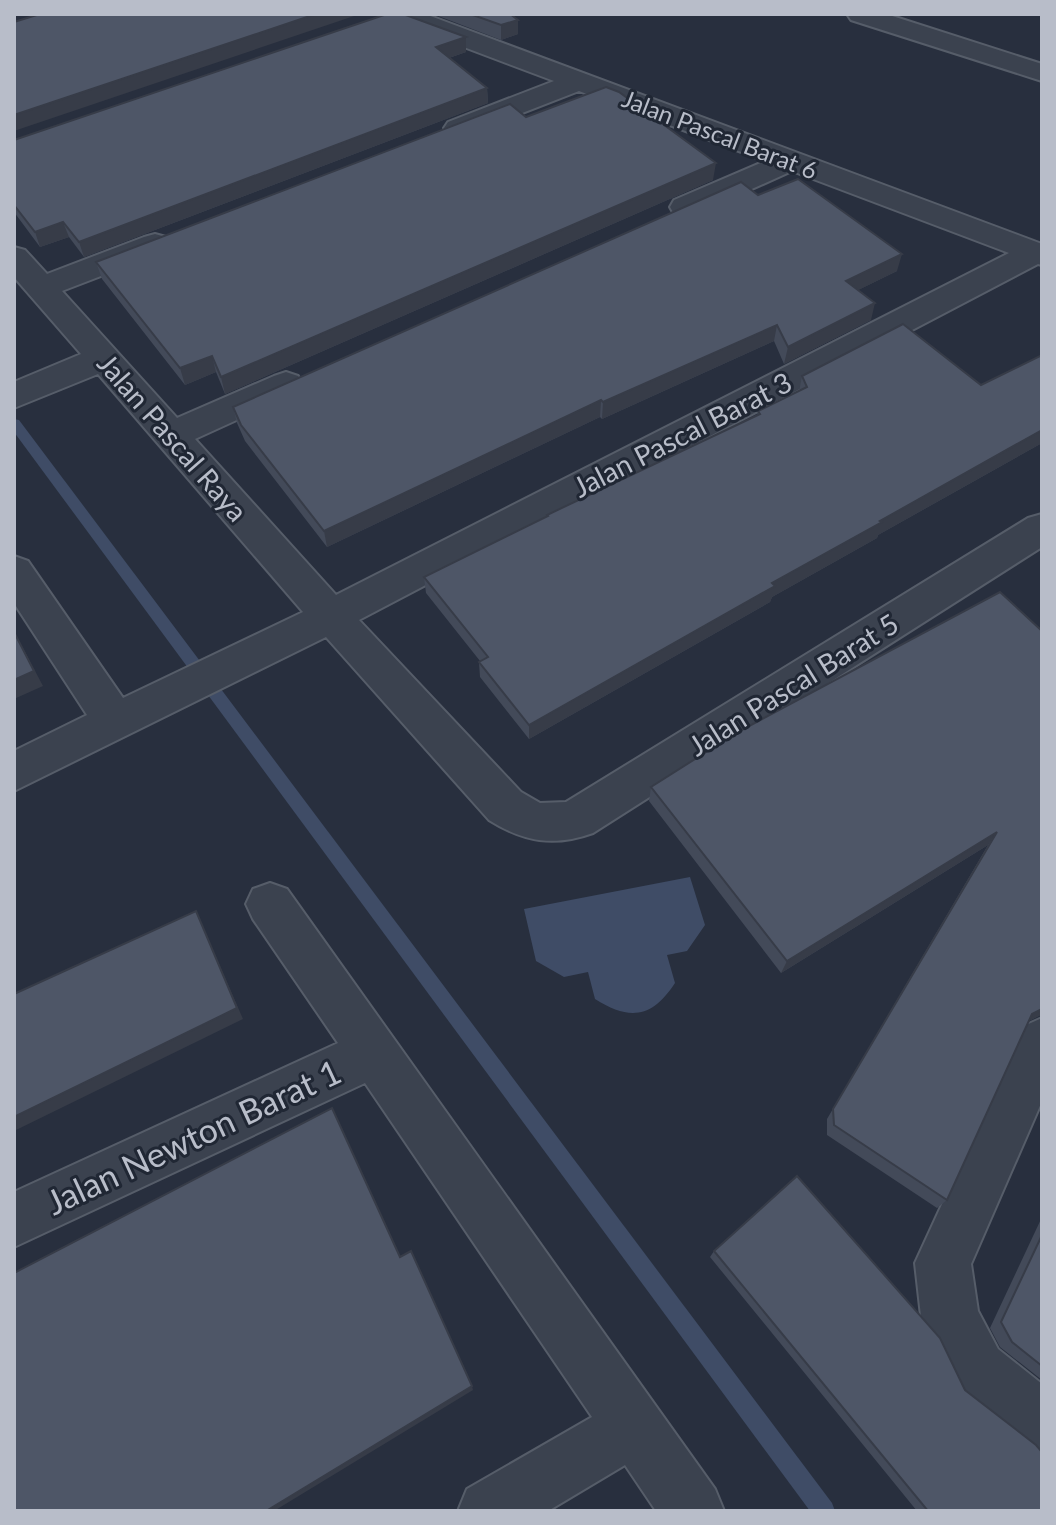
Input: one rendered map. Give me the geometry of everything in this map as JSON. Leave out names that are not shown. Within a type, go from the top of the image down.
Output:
[{"type":"street","points":[[860,14],[1042,73]]},
{"type":"street","points":[[921,14],[1042,53]]},
{"type":"street","name":"Jalan Pascal Barat 6","points":[[394,16],[579,81],[1038,254]]},
{"type":"street","points":[[434,137],[579,81]]},
{"type":"street","points":[[660,218],[790,161]]},
{"type":"street","points":[[41,288],[187,232]]},
{"type":"street","name":"Jalan Pascal Barat 3","points":[[14,772],[114,720],[162,700],[331,616],[1038,254]]},
{"type":"street","name":"Jalan Pascal Raya","points":[[14,257],[331,616],[505,806],[538,824]]},
{"type":"street","points":[[21,394],[103,358]]},
{"type":"street","points":[[171,435],[315,371]]},
{"type":"street","name":"Jalan Pascal Barat 5","points":[[538,824],[558,825],[577,819],[1042,528]]},
{"type":"street","points":[[14,571],[114,720]]},
{"type":"street","points":[[270,904],[693,1511]]},
{"type":"street","points":[[1042,1043],[943,1263],[950,1316],[977,1370],[1042,1422]]},
{"type":"street","name":"Jalan Newton Barat 1","points":[[14,1220],[373,1053]]},
{"type":"street","points":[[489,1511],[634,1426]]},
{"type":"water","points":[[690,877],[705,925],[687,951],[667,955],[675,983],[649,1009],[630,1013],[619,1011],[595,999],[588,972],[564,977],[536,961],[524,909]]},
{"type":"building","points":[[40,14],[316,14],[14,115],[14,22]]},
{"type":"building","points":[[387,14],[403,14],[466,37],[436,47],[487,88],[79,242],[63,222],[35,232],[14,205],[14,140]]},
{"type":"building","points":[[470,14],[510,14],[518,20],[501,25]]},
{"type":"building","points":[[606,87],[619,92],[716,163],[221,377],[212,356],[180,368],[96,262],[510,104],[526,117]]},
{"type":"building","points":[[798,179],[902,254],[846,281],[875,303],[788,347],[777,325],[603,402],[601,400],[324,531],[241,425],[233,407],[741,182],[758,195]]},
{"type":"building","points":[[903,324],[981,385],[1042,355],[1042,430],[529,725],[479,662],[488,657],[424,577],[760,414],[758,411],[807,387],[802,376]]},
{"type":"building","points":[[1000,592],[1042,631],[1042,1009],[1032,1014],[947,1200],[834,1125],[833,1109],[997,832],[787,961],[651,787],[736,733]]},
{"type":"building","points":[[14,632],[34,671],[14,680]]},
{"type":"building","points":[[196,911],[237,1008],[14,1117],[14,994]]},
{"type":"building","points":[[332,1108],[400,1257],[411,1251],[472,1386],[266,1511],[14,1511],[14,1273]]},
{"type":"building","points":[[797,1176],[940,1338],[965,1390],[1042,1452],[1042,1511],[928,1511],[714,1251]]},
{"type":"building","points":[[1042,1235],[1042,1366],[1012,1342],[1001,1322]]},
{"type":"waterway","points":[[14,423],[824,1511]]}]
